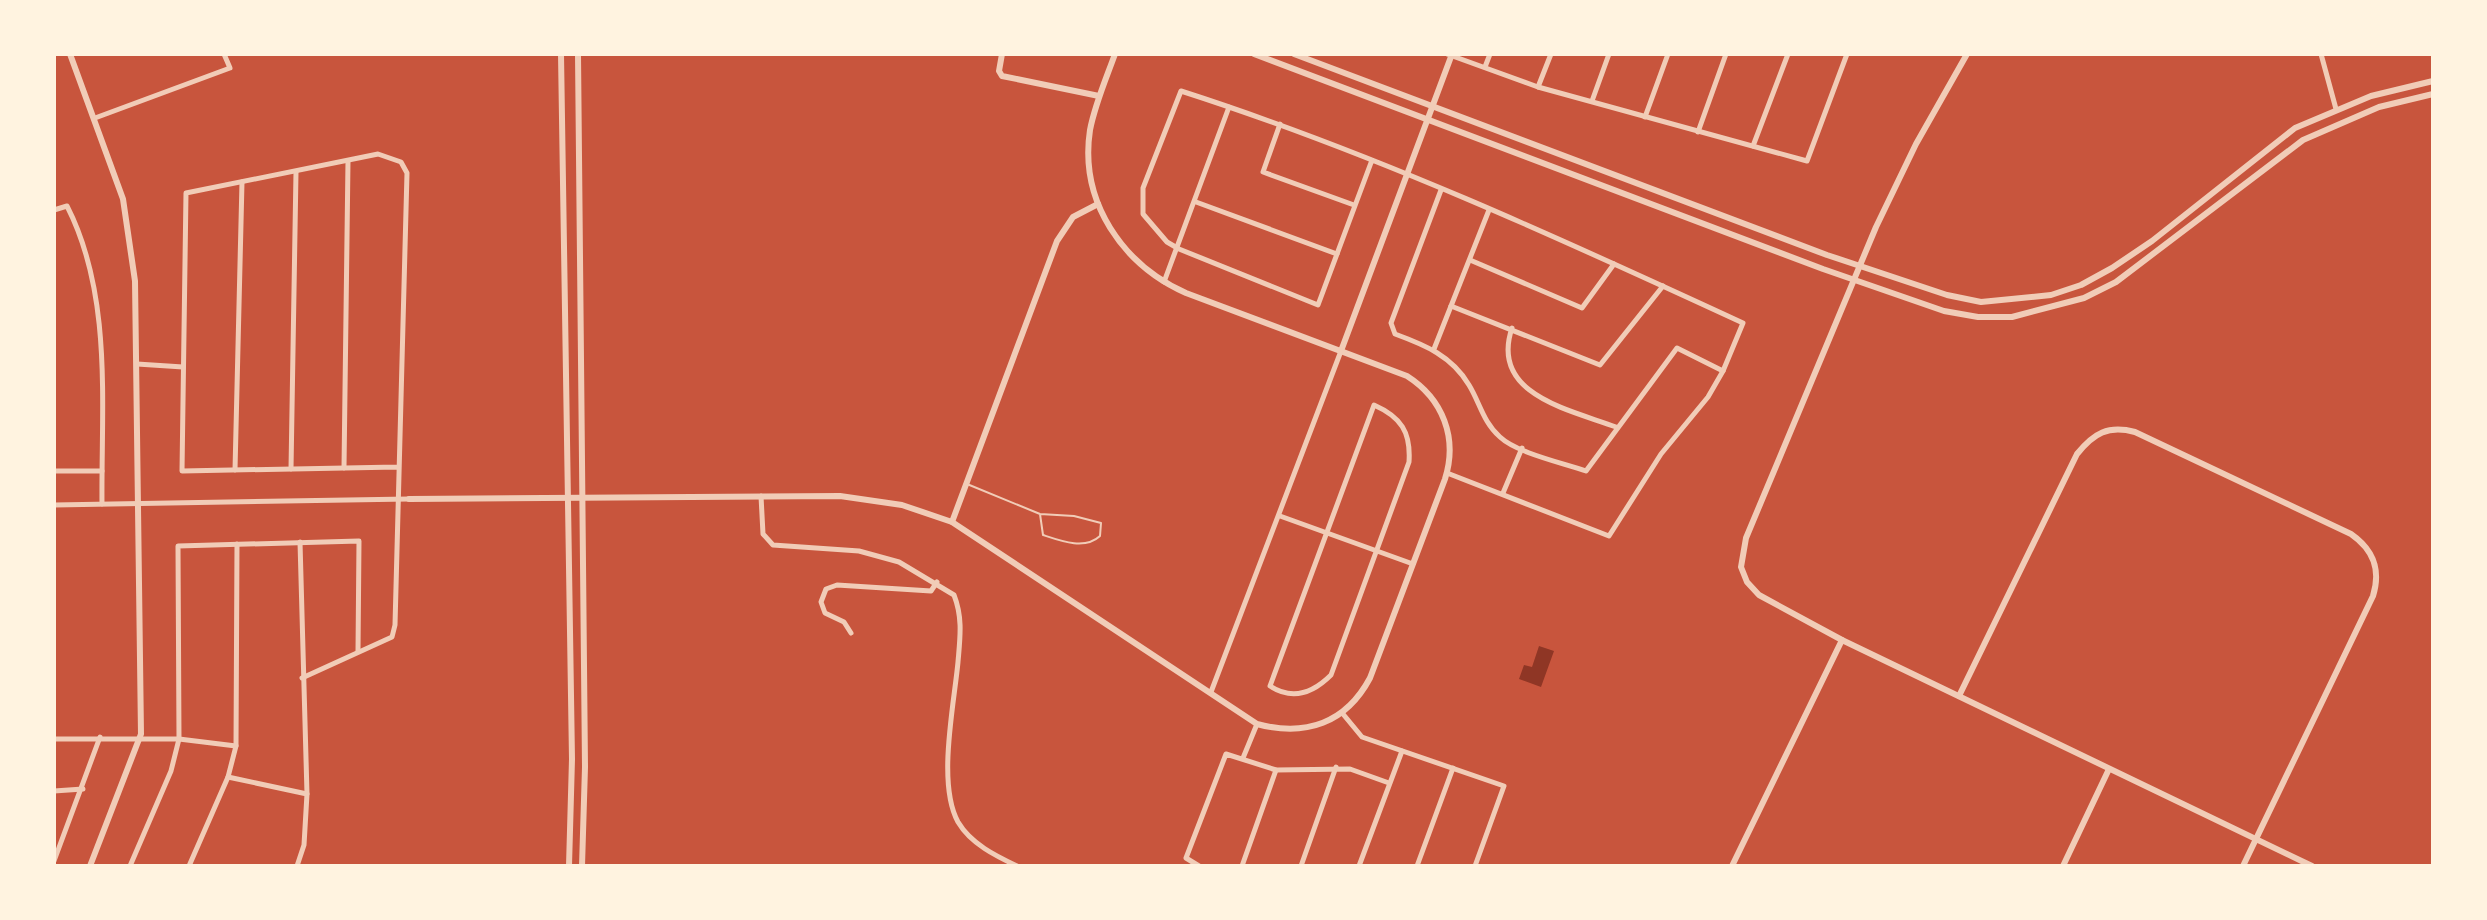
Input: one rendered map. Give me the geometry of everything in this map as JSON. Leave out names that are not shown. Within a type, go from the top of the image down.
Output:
[{"type":"street","points":[[70,54],[118,181],[131,236],[137,364],[140,738],[90,866]]},
{"type":"street","points":[[95,118],[230,68],[224,54]]},
{"type":"street","points":[[561,54],[572,759],[569,866]]},
{"type":"street","points":[[578,54],[585,767],[582,866]]},
{"type":"street","points":[[1002,54],[999,71],[1002,76],[1099,96]]},
{"type":"street","points":[[54,505],[746,496],[874,499],[952,522],[1257,724],[1279,729],[1307,729],[1343,714],[1362,694],[1370,678],[1447,473],[1448,432],[1434,400],[1407,376],[1164,282],[1127,252],[1098,204],[1089,152],[1099,96],[1115,54]]},
{"type":"street","points":[[1254,54],[1855,280],[1944,311],[1978,317],[2012,317],[2047,310],[2116,282],[2303,140],[2379,107],[2433,94]]},
{"type":"street","points":[[1294,54],[1860,267],[1947,295],[1981,302],[2051,295],[2112,268],[2295,128],[2336,109],[2411,84],[2433,81]]},
{"type":"street","points":[[1485,67],[1490,54]]},
{"type":"street","points":[[1538,87],[1551,54]]},
{"type":"street","points":[[1592,101],[1609,54]]},
{"type":"street","points":[[1645,117],[1668,54]]},
{"type":"street","points":[[1698,132],[1726,54]]},
{"type":"street","points":[[1753,146],[1788,54]]},
{"type":"street","points":[[1211,692],[1280,516],[1450,55],[1538,87],[1807,161],[1847,54]]},
{"type":"street","points":[[1967,54],[1916,144],[1860,267],[1741,553],[1741,567],[1747,582],[1759,595],[1842,640],[2312,866]]},
{"type":"street","points":[[2321,54],[2336,109]]},
{"type":"street","points":[[1372,160],[1318,305],[1179,249],[1167,242],[1143,214],[1143,188],[1181,91],[1280,124],[1372,160],[1406,174],[1743,323],[1723,371],[1634,492],[1609,536],[1447,473]]},
{"type":"street","points":[[1164,282],[1179,249],[1229,107]]},
{"type":"street","points":[[1280,124],[1263,172],[1354,205]]},
{"type":"street","points":[[302,678],[392,637],[407,173],[401,162],[378,154],[186,193],[182,471],[397,467]]},
{"type":"street","points":[[344,468],[348,161]]},
{"type":"street","points":[[291,469],[296,172]]},
{"type":"street","points":[[235,470],[242,182]]},
{"type":"street","points":[[1441,190],[1391,323],[1395,334],[1434,349],[1456,366],[1470,386],[1488,426],[1504,441],[1586,471],[1677,348],[1723,371]]},
{"type":"street","points":[[1196,202],[1337,254]]},
{"type":"street","points":[[952,522],[1061,232],[1073,217],[1098,204]]},
{"type":"street","points":[[54,210],[67,206],[96,297],[102,504]]},
{"type":"street","points":[[1434,349],[1489,210]]},
{"type":"street","points":[[1470,260],[1582,308],[1614,264]]},
{"type":"street","points":[[1451,306],[1600,365],[1663,286]]},
{"type":"street","points":[[1512,328],[1510,358],[1515,376],[1524,388],[1536,397],[1616,427]]},
{"type":"street","points":[[137,364],[183,367]]},
{"type":"street","points":[[1374,405],[1390,412],[1403,425],[1410,442],[1409,462],[1331,675],[1317,689],[1299,695],[1280,692],[1270,686],[1328,535],[1374,405]]},
{"type":"street","points":[[1959,696],[2077,454],[2089,438],[2102,431],[2118,427],[2135,432],[2351,534],[2371,554],[2377,582],[2243,866]]},
{"type":"street","points":[[1503,493],[1522,448]]},
{"type":"street","points":[[54,471],[102,471]]},
{"type":"street","points":[[761,496],[763,534],[773,545],[859,551],[899,562],[937,582],[954,595],[961,626],[948,779],[952,806],[959,824],[976,842],[1017,866]]},
{"type":"street","points":[[1280,516],[1413,564]]},
{"type":"street","points":[[130,866],[171,771],[179,739],[178,546],[359,541],[358,651]]},
{"type":"street","points":[[297,866],[304,845],[307,794],[300,542]]},
{"type":"street","points":[[189,866],[228,777],[236,746],[237,544]]},
{"type":"street","points":[[851,633],[844,622],[825,613],[821,602],[826,589],[837,585],[931,591],[937,582]]},
{"type":"street","points":[[1732,866],[1842,640]]},
{"type":"street","points":[[1343,714],[1362,737],[1504,786],[1475,866]]},
{"type":"street","points":[[1243,758],[1257,724]]},
{"type":"street","points":[[54,861],[100,737]]},
{"type":"street","points":[[54,739],[179,739],[236,746]]},
{"type":"street","points":[[1359,866],[1402,751]]},
{"type":"street","points":[[1199,866],[1186,858],[1226,754],[1276,770],[1336,767],[1389,783]]},
{"type":"street","points":[[1301,866],[1336,767]]},
{"type":"street","points":[[1417,866],[1453,768]]},
{"type":"street","points":[[2063,866],[2109,769]]},
{"type":"street","points":[[1242,866],[1276,770]]},
{"type":"street","points":[[228,777],[307,794]]},
{"type":"street","points":[[54,791],[83,789]]},
{"type":"lane","points":[[966,484],[1040,514],[1074,516],[1101,523],[1100,536],[1089,543],[1069,543],[1043,535],[1040,514]]},
{"type":"shaded area","points":[[1539,646],[1554,651],[1541,687],[1519,679],[1524,665],[1532,667]]}]
